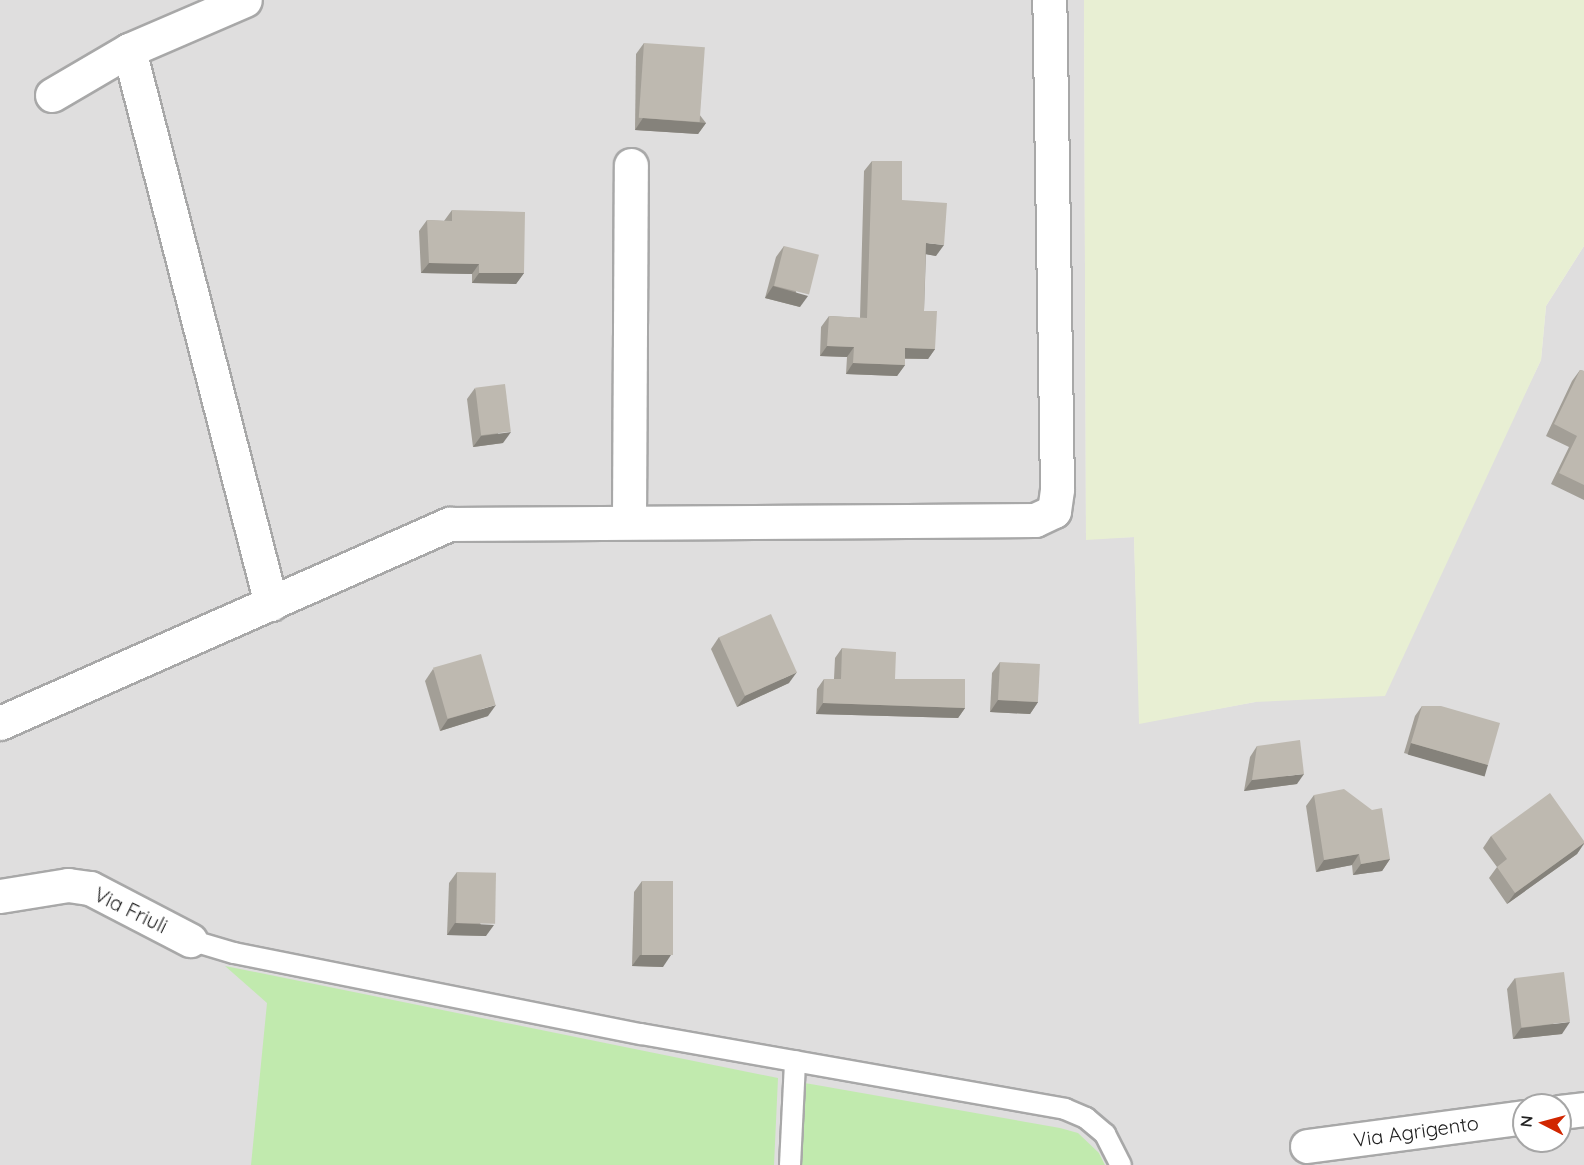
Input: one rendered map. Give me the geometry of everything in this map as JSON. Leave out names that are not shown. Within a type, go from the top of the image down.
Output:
[{"type":"street","points":[[52,95],[129,50],[245,0]]},
{"type":"street","points":[[0,723],[450,524],[1035,520],[1054,512],[1057,489],[1049,0]]},
{"type":"street","points":[[129,50],[271,604]]},
{"type":"street","points":[[629,521],[631,165]]},
{"type":"street","name":"Via Friuli","points":[[0,896],[68,885],[90,888],[190,940]]},
{"type":"street","name":"Via Agrigento","points":[[1307,1146],[1512,1119]]},
{"type":"lane","points":[[190,940],[245,955],[795,1061],[1065,1109],[1086,1118],[1105,1134],[1121,1165]]},
{"type":"lane","points":[[790,1165],[795,1061]]},
{"type":"shaded area","points":[[0,0],[1084,0],[1086,539],[1134,537],[1140,723],[1255,702],[1470,507],[1541,360],[1546,306],[1584,246],[1584,1165],[1105,1165],[1099,1153],[805,1083],[801,1165],[0,1165]]},
{"type":"green space","points":[[1084,0],[1584,0],[1584,246],[1546,306],[1541,360],[1385,696],[1255,702],[1139,724],[1134,537],[1086,540]]},
{"type":"green space","points":[[225,966],[778,1078],[774,1165],[251,1165],[267,1003]]},
{"type":"green space","points":[[805,1083],[1060,1128],[1078,1133],[1099,1153],[1105,1165],[801,1165]]},
{"type":"building","points":[[644,43],[705,47],[700,122],[639,118]]},
{"type":"building","points":[[872,161],[902,161],[902,200],[947,203],[944,245],[926,243],[924,311],[937,311],[935,349],[905,348],[905,365],[853,363],[854,347],[827,346],[829,316],[867,318]]},
{"type":"building","points":[[452,210],[525,212],[524,273],[479,273],[479,264],[429,263],[427,220],[452,221]]},
{"type":"building","points":[[784,246],[819,255],[809,294],[774,286]]},
{"type":"building","points":[[1580,370],[1584,371],[1584,485],[1559,473],[1577,436],[1554,424]]},
{"type":"building","points":[[505,384],[511,432],[481,435],[475,388]]},
{"type":"building","points":[[771,614],[797,672],[745,696],[719,637]]},
{"type":"building","points":[[842,648],[896,652],[895,679],[965,679],[965,708],[823,703],[824,679],[841,679]]},
{"type":"building","points":[[481,654],[496,705],[448,719],[433,668]]},
{"type":"building","points":[[1000,662],[1040,664],[1038,702],[998,700]]},
{"type":"building","points":[[1422,706],[1441,706],[1500,723],[1488,765],[1411,743]]},
{"type":"building","points":[[1300,740],[1304,774],[1252,780],[1257,746]]},
{"type":"building","points":[[1344,789],[1372,810],[1382,808],[1390,859],[1361,864],[1359,854],[1324,860],[1314,795]]},
{"type":"building","points":[[1550,793],[1584,843],[1515,893],[1497,867],[1507,859],[1491,836]]},
{"type":"building","points":[[457,872],[496,873],[495,924],[456,923]]},
{"type":"building","points":[[642,881],[673,881],[673,955],[642,955]]},
{"type":"building","points":[[1564,972],[1570,1022],[1521,1028],[1515,978]]}]
